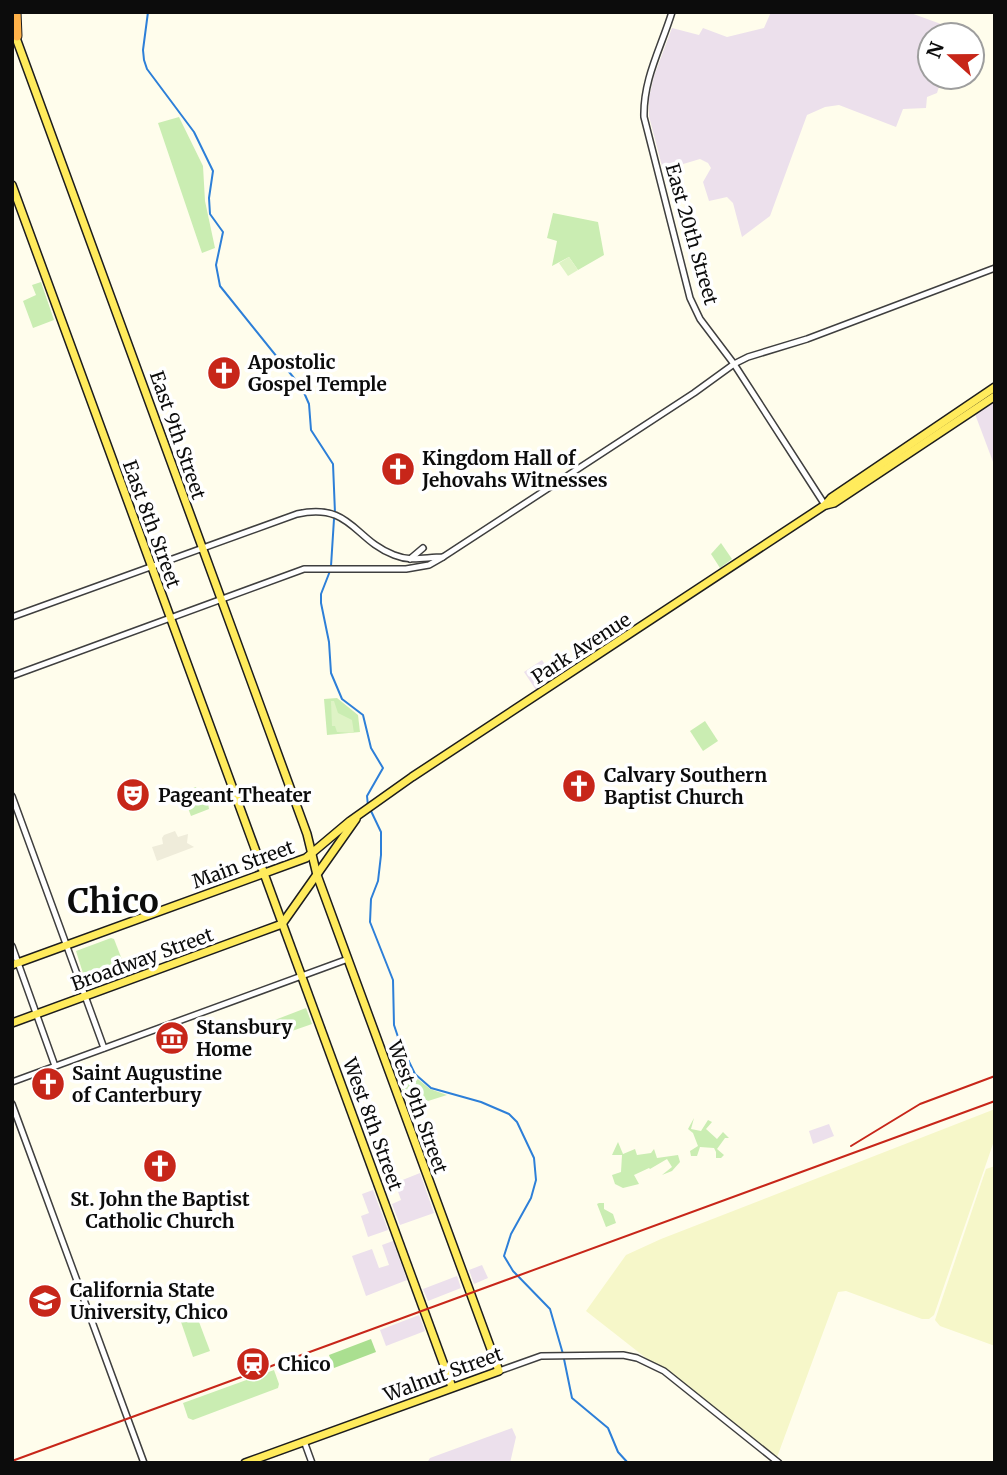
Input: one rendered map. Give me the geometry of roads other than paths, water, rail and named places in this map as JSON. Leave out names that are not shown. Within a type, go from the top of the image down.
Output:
[{"type":"highway","points":[[14,32],[16,12]]},
{"type":"main road","name":"East 9th Street","points":[[14,32],[312,853]]},
{"type":"main road","name":"East 8th Street","points":[[12,185],[264,873]]},
{"type":"main road","name":"Park Avenue","points":[[356,819],[825,505],[897,451],[995,387]]},
{"type":"main road","name":"Park Avenue","points":[[825,505],[834,503],[995,396]]},
{"type":"main road","name":"Main Street","points":[[15,963],[306,858],[350,821],[356,819]]},
{"type":"main road","points":[[282,924],[356,819]]},
{"type":"main road","name":"West 9th Street","points":[[312,853],[317,875],[499,1371]]},
{"type":"main road","name":"West 8th Street","points":[[264,873],[452,1387]]},
{"type":"main road","points":[[277,905],[282,911],[290,911]]},
{"type":"main road","name":"Broadway Street","points":[[12,1024],[282,924]]},
{"type":"main road","name":"Walnut Street","points":[[245,1463],[499,1371]]},
{"type":"street","name":"East 20th Street","points":[[673,12],[643,99],[648,136],[690,298],[700,319],[734,364],[825,505]]},
{"type":"street","points":[[12,676],[304,569],[406,569],[429,565],[694,393],[734,364],[995,268]]},
{"type":"street","points":[[12,617],[297,514],[328,513],[340,517],[388,553],[410,559],[443,557]]},
{"type":"street","points":[[410,559],[422,548]]},
{"type":"street","points":[[12,796],[104,1048]]},
{"type":"street","points":[[12,946],[15,963],[55,1066]]},
{"type":"street","points":[[12,1082],[348,959]]},
{"type":"street","points":[[12,1104],[144,1463]]},
{"type":"street","name":"Walnut Street","points":[[499,1371],[532,1358],[567,1355],[623,1355],[637,1358],[658,1367],[779,1463]]},
{"type":"street","points":[[304,1441],[312,1463]]},
{"type":"waterway","points":[[148,12],[143,50],[147,69],[194,132],[213,171],[209,198],[210,214],[223,232],[216,265],[220,286],[302,388],[309,404],[311,430],[333,464],[335,513]]},
{"type":"waterway","points":[[331,566],[334,519]]},
{"type":"waterway","points":[[330,571],[321,594],[321,603],[329,642],[331,673],[342,699],[363,715],[371,748],[383,768],[367,796],[368,806]]},
{"type":"waterway","points":[[371,811],[381,832],[381,855],[378,881],[371,899],[370,922],[393,980],[394,1025],[400,1043],[415,1074],[431,1088],[481,1102],[509,1114],[517,1122],[534,1158],[536,1180],[531,1198],[511,1234],[504,1256],[513,1271],[550,1309],[563,1354]]},
{"type":"waterway","points":[[564,1359],[572,1398],[608,1428],[618,1452],[628,1463]]},
{"type":"railway","points":[[851,1146],[920,1104],[995,1076]]},
{"type":"railway","points":[[12,1461],[995,1101]]},
{"type":"place","name":"Apostolic Gospel Temple","points":[[224,373]]},
{"type":"place","name":"Kingdom Hall of Jehovahs Witnesses","points":[[398,469]]},
{"type":"place","name":"Calvary Southern Baptist Church","points":[[579,786]]},
{"type":"place","name":"Pageant Theater","points":[[133,795]]},
{"type":"place","name":"Stansbury Home","points":[[172,1038]]},
{"type":"place","name":"Saint Augustine of Canterbury","points":[[48,1084]]},
{"type":"place","name":"St. John the Baptist Catholic Church","points":[[160,1166]]},
{"type":"place","name":"California State University, Chico","points":[[45,1301]]},
{"type":"place","name":"Chico","points":[[253,1364]]},
{"type":"district","name":"Chico","points":[[113,901]]}]
